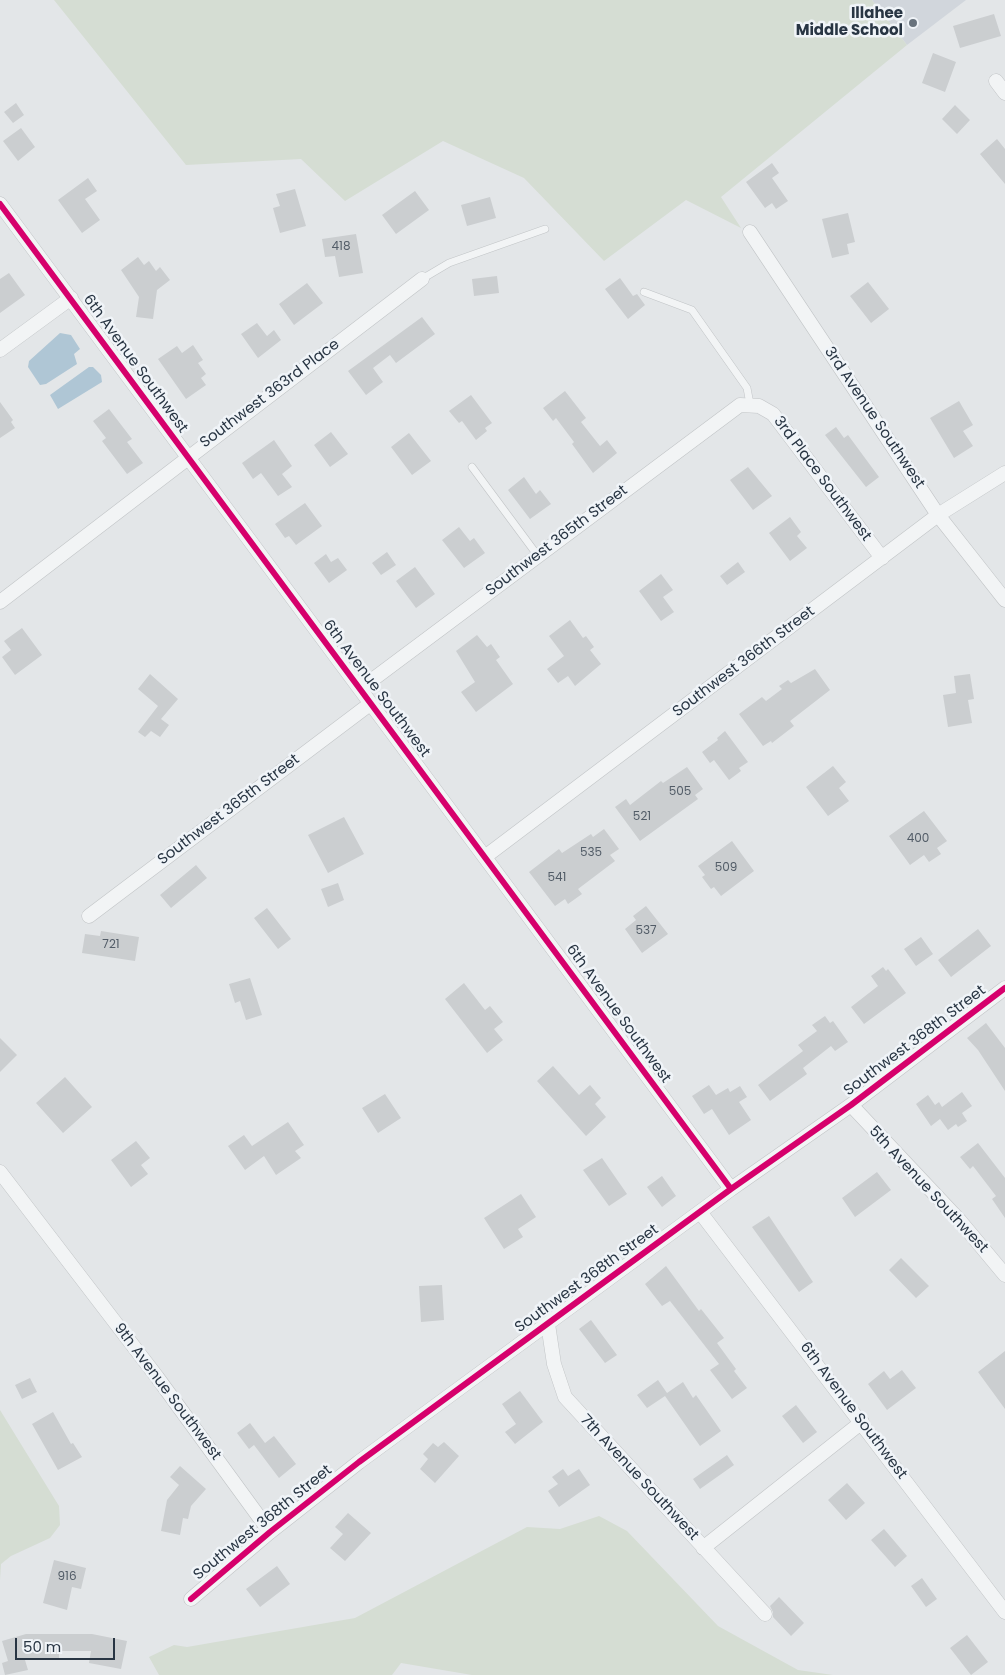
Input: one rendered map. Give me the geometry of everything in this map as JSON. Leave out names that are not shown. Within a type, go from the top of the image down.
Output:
[{"type":"street","points":[[996,81],[1005,93]]},
{"type":"street","name":"6th Avenue Southwest","points":[[0,204],[370,704],[486,856],[731,1189]]},
{"type":"street","name":"3rd Avenue Southwest","points":[[750,232],[938,515],[1005,600]]},
{"type":"street","name":"Southwest 363rd Place","points":[[0,602],[187,456],[422,279]]},
{"type":"street","points":[[0,350],[71,298]]},
{"type":"street","name":"Southwest 365th Street","points":[[360,689],[733,410],[740,405],[755,405]]},
{"type":"street","name":"3rd Place Southwest","points":[[755,405],[774,414],[882,558]]},
{"type":"street","name":"Southwest 366th Street","points":[[486,856],[938,515],[1005,473]]},
{"type":"street","name":"Southwest 365th Street","points":[[89,916],[370,704]]},
{"type":"street","name":"Southwest 368th Street","points":[[191,1599],[270,1532],[359,1462],[731,1189],[851,1105],[1005,988]]},
{"type":"street","name":"5th Avenue Southwest","points":[[851,1105],[960,1221],[1005,1275]]},
{"type":"street","name":"9th Avenue Southwest","points":[[0,1172],[157,1377],[270,1532]]},
{"type":"street","name":"6th Avenue Southwest","points":[[700,1212],[1005,1612]]},
{"type":"street","name":"7th Avenue Southwest","points":[[548,1324],[554,1364],[565,1397],[765,1614]]},
{"type":"street","points":[[703,1548],[862,1422]]},
{"type":"lane","points":[[422,279],[449,263],[544,229]]},
{"type":"lane","points":[[644,292],[692,310],[747,388],[755,405]]},
{"type":"lane","points":[[472,467],[538,556]]},
{"type":"shaded area","points":[[54,0],[872,0],[907,45],[721,197],[741,228],[686,200],[604,261],[524,178],[443,141],[345,201],[301,159],[186,165]]},
{"type":"shaded area","name":"Illahee Middle School","points":[[872,0],[966,0],[907,45]]},
{"type":"shaded area","points":[[0,1410],[59,1506],[60,1525],[50,1538],[11,1556],[1,1564],[0,1580]]},
{"type":"shaded area","points":[[599,1516],[627,1531],[718,1626],[798,1670],[833,1675],[472,1675],[401,1663],[392,1675],[159,1675],[149,1657],[174,1645],[187,1647],[355,1618],[527,1527],[560,1529]]},
{"type":"water","points":[[60,333],[71,335],[80,349],[74,354],[77,364],[46,384],[40,385],[28,367],[29,361]]},
{"type":"water","points":[[89,367],[93,367],[101,375],[102,382],[58,409],[50,395]]},
{"type":"building","points":[[994,14],[1001,36],[960,48],[953,26]]},
{"type":"building","points":[[933,53],[956,62],[945,92],[922,83]]},
{"type":"building","points":[[16,103],[24,115],[13,123],[4,112]]},
{"type":"building","points":[[955,105],[970,120],[957,134],[942,119]]},
{"type":"building","points":[[21,128],[35,147],[18,161],[3,141]]},
{"type":"building","points":[[997,139],[1005,149],[1005,184],[980,154]]},
{"type":"building","points":[[772,163],[779,173],[772,178],[788,201],[776,209],[772,203],[765,208],[746,182]]},
{"type":"building","points":[[88,178],[97,191],[85,199],[100,220],[82,233],[58,200]]},
{"type":"building","points":[[295,189],[306,226],[280,233],[273,208],[280,206],[276,194]]},
{"type":"building","points":[[415,191],[429,210],[396,234],[382,215]]},
{"type":"building","points":[[490,197],[496,218],[467,226],[461,205]]},
{"type":"building","points":[[848,213],[855,242],[847,244],[849,254],[832,258],[822,219]]},
{"type":"building","points":[[356,234],[363,273],[339,277],[335,256],[325,257],[322,239]]},
{"type":"building","points":[[138,257],[144,265],[149,261],[156,271],[160,267],[170,280],[157,290],[153,319],[136,317],[139,297],[121,270]]},
{"type":"building","points":[[9,273],[25,295],[0,313],[0,279]]},
{"type":"building","points":[[497,276],[499,293],[474,296],[472,279]]},
{"type":"building","points":[[620,278],[633,296],[637,294],[645,305],[628,319],[605,289]]},
{"type":"building","points":[[868,282],[889,309],[871,323],[850,296]]},
{"type":"building","points":[[307,283],[323,303],[294,325],[279,304]]},
{"type":"building","points":[[422,317],[435,334],[396,363],[390,355],[373,368],[383,382],[366,395],[348,371]]},
{"type":"building","points":[[257,323],[267,336],[274,330],[281,340],[258,358],[241,334]]},
{"type":"building","points":[[193,345],[203,360],[198,363],[206,374],[201,378],[206,385],[186,399],[158,359],[177,346],[182,353]]},
{"type":"building","points":[[565,391],[586,418],[581,422],[600,446],[607,440],[617,453],[593,473],[572,444],[574,442],[556,418],[553,421],[543,408]]},
{"type":"building","points":[[471,395],[492,423],[485,428],[487,431],[476,440],[462,421],[459,423],[449,411]]},
{"type":"building","points":[[959,401],[973,425],[963,431],[973,446],[954,458],[930,418]]},
{"type":"building","points":[[0,402],[13,420],[11,422],[15,428],[0,438]]},
{"type":"building","points":[[109,409],[132,439],[127,442],[143,463],[127,474],[102,441],[106,438],[93,421]]},
{"type":"building","points":[[836,427],[844,438],[848,435],[879,477],[866,487],[825,435]]},
{"type":"building","points":[[331,432],[348,454],[330,467],[314,445]]},
{"type":"building","points":[[409,433],[431,461],[412,475],[391,447]]},
{"type":"building","points":[[274,440],[292,466],[282,474],[292,487],[278,496],[261,473],[253,479],[242,463]]},
{"type":"building","points":[[748,467],[772,496],[753,510],[730,480]]},
{"type":"building","points":[[524,477],[536,494],[540,490],[551,504],[530,519],[508,490]]},
{"type":"building","points":[[305,503],[322,526],[296,545],[289,536],[285,538],[275,524]]},
{"type":"building","points":[[790,517],[801,532],[797,536],[807,548],[790,561],[769,533]]},
{"type":"building","points":[[459,527],[470,541],[474,538],[485,553],[464,568],[442,540]]},
{"type":"building","points":[[387,552],[396,565],[381,575],[372,563]]},
{"type":"building","points":[[326,554],[331,562],[338,558],[347,570],[329,583],[314,563]]},
{"type":"building","points":[[738,562],[745,572],[727,585],[720,576]]},
{"type":"building","points":[[415,567],[435,594],[416,608],[396,581]]},
{"type":"building","points":[[661,574],[673,590],[663,597],[674,612],[661,621],[639,591]]},
{"type":"building","points":[[570,620],[583,638],[586,636],[594,647],[590,650],[601,664],[575,686],[568,676],[558,683],[547,669],[564,656],[549,636]]},
{"type":"building","points":[[22,628],[42,655],[15,675],[2,657],[11,650],[4,641]]},
{"type":"building","points":[[477,635],[487,647],[491,644],[500,657],[496,660],[513,684],[476,712],[461,692],[475,682],[456,651]]},
{"type":"building","points":[[815,669],[830,690],[790,721],[794,726],[772,743],[771,741],[763,746],[739,714],[762,697],[766,701],[782,689],[779,686],[788,680],[791,683]]},
{"type":"building","points":[[150,674],[178,699],[161,719],[169,725],[160,737],[151,731],[145,737],[138,732],[158,706],[138,689]]},
{"type":"building","points":[[970,674],[974,699],[968,700],[972,723],[948,727],[943,695],[956,693],[954,676]]},
{"type":"building","points":[[725,731],[748,762],[739,768],[741,771],[729,780],[714,760],[710,763],[702,752],[718,740],[717,738]]},
{"type":"building","points":[[833,766],[846,782],[839,788],[849,801],[828,816],[806,787]]},
{"type":"building","points":[[687,767],[703,789],[695,795],[698,799],[640,841],[615,807],[626,799],[630,805],[661,781],[663,783]]},
{"type":"building","points":[[924,811],[947,841],[937,848],[941,854],[929,862],[924,855],[910,865],[889,836]]},
{"type":"building","points":[[344,817],[364,854],[328,873],[308,835]]},
{"type":"building","points":[[604,829],[619,849],[610,855],[615,861],[578,889],[582,894],[568,904],[565,899],[555,906],[529,872],[559,849],[562,853],[591,834],[593,837]]},
{"type":"building","points":[[732,841],[754,871],[721,896],[714,887],[711,889],[702,877],[705,875],[698,866]]},
{"type":"building","points":[[196,865],[207,878],[171,908],[160,895]]},
{"type":"building","points":[[338,883],[344,900],[328,907],[321,889]]},
{"type":"building","points":[[646,906],[668,934],[642,953],[625,929],[636,920],[633,916]]},
{"type":"building","points":[[267,908],[291,939],[278,949],[254,918]]},
{"type":"building","points":[[978,929],[991,946],[951,977],[938,960]]},
{"type":"building","points":[[101,931],[139,937],[135,961],[82,953],[85,934],[100,936]]},
{"type":"building","points":[[921,937],[933,954],[916,966],[904,949]]},
{"type":"building","points":[[883,967],[886,971],[888,969],[906,993],[864,1024],[851,1007],[878,986],[871,976]]},
{"type":"building","points":[[250,978],[262,1015],[246,1020],[240,1001],[235,1003],[229,984]]},
{"type":"building","points":[[464,983],[485,1010],[490,1006],[503,1022],[494,1029],[503,1040],[487,1053],[445,999]]},
{"type":"building","points":[[825,1016],[830,1023],[833,1021],[848,1042],[835,1051],[831,1046],[803,1068],[807,1074],[770,1101],[758,1085],[803,1051],[798,1045],[817,1031],[812,1025]]},
{"type":"building","points":[[986,1023],[1005,1048],[1005,1091],[978,1050],[967,1038]]},
{"type":"building","points":[[0,1038],[17,1055],[0,1072]]},
{"type":"building","points":[[553,1066],[579,1095],[590,1085],[601,1098],[595,1104],[606,1117],[586,1136],[537,1081]]},
{"type":"building","points":[[65,1077],[92,1107],[63,1133],[36,1103]]},
{"type":"building","points":[[709,1085],[716,1095],[728,1088],[730,1092],[740,1086],[747,1097],[739,1102],[751,1120],[729,1135],[712,1109],[704,1114],[692,1096]]},
{"type":"building","points":[[962,1092],[972,1106],[962,1113],[967,1121],[958,1127],[956,1124],[948,1130],[940,1119],[931,1126],[916,1104],[928,1095],[935,1105],[939,1102],[942,1107]]},
{"type":"building","points":[[385,1094],[401,1118],[378,1133],[362,1108]]},
{"type":"building","points":[[288,1122],[304,1145],[295,1151],[301,1158],[276,1175],[264,1156],[245,1170],[228,1146],[244,1135],[252,1146]]},
{"type":"building","points":[[136,1141],[150,1158],[141,1165],[148,1174],[131,1187],[111,1160]]},
{"type":"building","points":[[978,1143],[1005,1178],[1005,1218],[992,1199],[996,1196],[973,1166],[970,1169],[960,1157]]},
{"type":"building","points":[[602,1158],[627,1194],[609,1206],[583,1170]]},
{"type":"building","points":[[877,1172],[891,1190],[855,1217],[842,1198]]},
{"type":"building","points":[[662,1176],[676,1196],[662,1207],[647,1187]]},
{"type":"building","points":[[521,1194],[536,1217],[518,1229],[523,1237],[504,1249],[484,1218]]},
{"type":"building","points":[[769,1216],[813,1282],[799,1292],[752,1227]]},
{"type":"building","points":[[901,1258],[929,1286],[916,1298],[889,1270]]},
{"type":"building","points":[[666,1266],[699,1311],[701,1309],[724,1338],[717,1343],[747,1388],[732,1399],[710,1370],[719,1364],[670,1301],[662,1306],[645,1284]]},
{"type":"building","points":[[442,1285],[444,1320],[421,1322],[419,1286]]},
{"type":"building","points":[[591,1320],[617,1355],[605,1363],[579,1329]]},
{"type":"building","points":[[1005,1351],[1005,1409],[978,1372]]},
{"type":"building","points":[[902,1370],[916,1388],[887,1410],[868,1384],[884,1371],[890,1379]]},
{"type":"building","points":[[30,1378],[37,1392],[22,1399],[15,1385]]},
{"type":"building","points":[[658,1380],[667,1393],[683,1382],[693,1398],[696,1395],[721,1431],[700,1446],[665,1396],[647,1408],[637,1395]]},
{"type":"building","points":[[520,1391],[543,1422],[515,1444],[505,1432],[516,1424],[502,1404]]},
{"type":"building","points":[[796,1405],[817,1432],[803,1443],[782,1416]]},
{"type":"building","points":[[53,1412],[71,1444],[73,1443],[82,1457],[58,1470],[32,1424]]},
{"type":"building","points":[[250,1423],[265,1443],[274,1436],[296,1464],[279,1478],[254,1445],[249,1449],[237,1433]]},
{"type":"building","points":[[444,1442],[459,1456],[435,1483],[420,1469],[428,1459],[423,1454],[433,1443],[438,1447]]},
{"type":"building","points":[[727,1455],[734,1465],[700,1489],[693,1479]]},
{"type":"building","points":[[180,1466],[206,1489],[191,1506],[188,1519],[183,1518],[180,1535],[161,1531],[167,1500],[179,1485],[170,1477]]},
{"type":"building","points":[[563,1469],[568,1476],[579,1469],[590,1485],[559,1507],[548,1491],[558,1484],[552,1477]]},
{"type":"building","points":[[847,1483],[865,1503],[846,1520],[828,1500]]},
{"type":"building","points":[[348,1513],[371,1533],[345,1561],[330,1548],[343,1534],[335,1527]]},
{"type":"building","points":[[884,1529],[907,1556],[895,1567],[871,1540]]},
{"type":"building","points":[[54,1560],[86,1568],[81,1589],[72,1587],[67,1610],[43,1603]]},
{"type":"building","points":[[277,1566],[290,1584],[260,1607],[246,1589]]},
{"type":"building","points":[[922,1578],[937,1599],[926,1607],[911,1586]]},
{"type":"building","points":[[779,1597],[804,1623],[791,1636],[773,1617],[770,1606]]},
{"type":"building","points":[[26,1634],[92,1634],[127,1641],[121,1669],[89,1663],[91,1651],[59,1651],[59,1660],[25,1660],[28,1670],[5,1675],[2,1663],[8,1661],[2,1641]]},
{"type":"building","points":[[967,1635],[988,1662],[971,1675],[950,1648]]},
{"type":"cycle path","points":[[0,204],[731,1189]]},
{"type":"cycle path","points":[[191,1599],[270,1532],[359,1462],[731,1189],[851,1105],[1005,988]]},
{"type":"place","name":"Illahee Middle School","points":[[913,23]]}]
